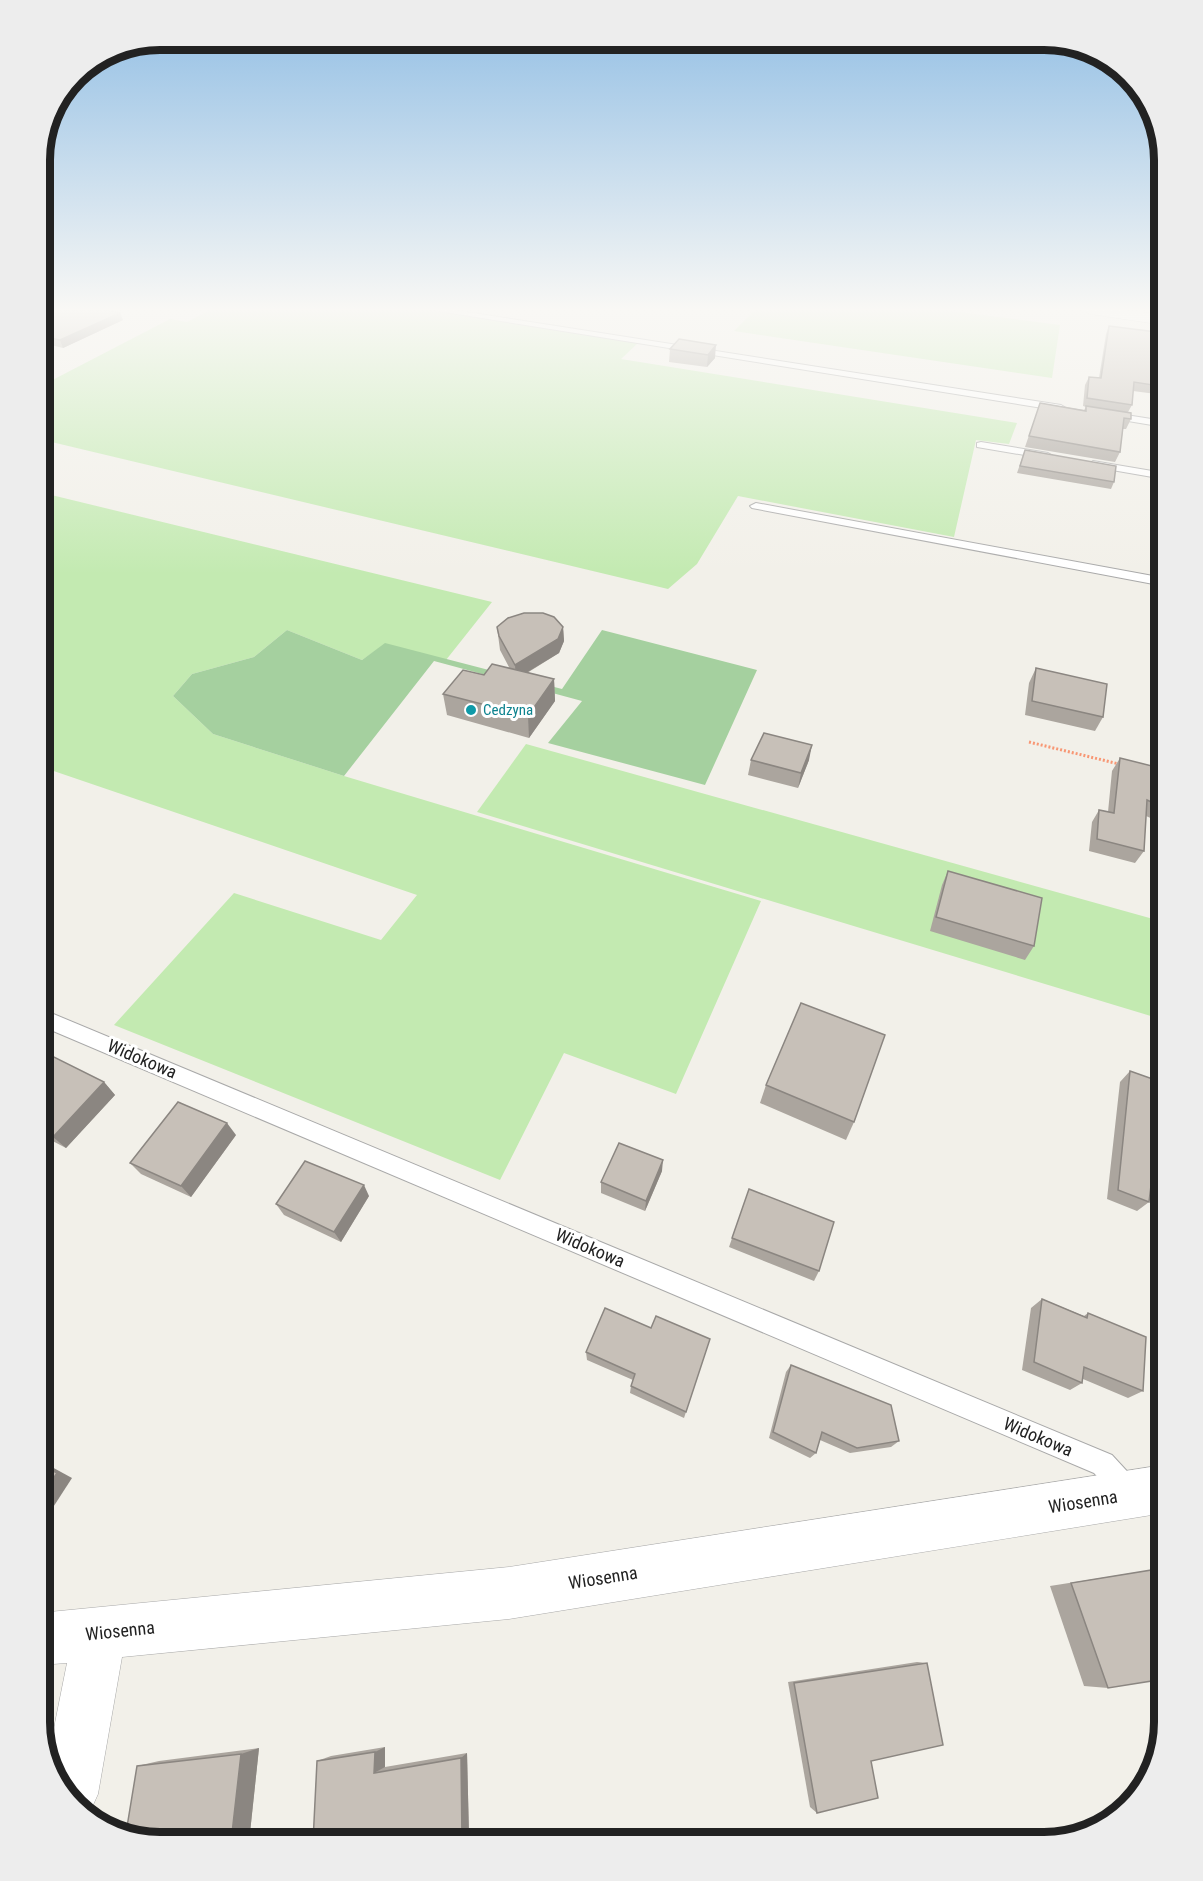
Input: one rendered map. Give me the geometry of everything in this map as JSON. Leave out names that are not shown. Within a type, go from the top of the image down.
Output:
[{"type":"street","name":"Wiosenna","points":[[50,1638],[509,1593],[1148,1492]]},
{"type":"street","points":[[71,1786],[100,1633]]},
{"type":"lane","points":[[999,398],[1071,409]]},
{"type":"lane","points":[[1094,413],[1154,422]]},
{"type":"lane","points":[[981,445],[1061,459]]},
{"type":"lane","points":[[1084,462],[1154,474]]},
{"type":"lane","points":[[756,507],[1154,580]]},
{"type":"lane","name":"Widokowa","points":[[50,1021],[1103,1464],[1148,1492]]},
{"type":"path","points":[[1029,742],[1130,766]]},
{"type":"green space","points":[[50,398],[861,398],[1017,423],[1009,444],[976,440],[954,537],[738,496],[697,564],[668,589],[50,442]]},
{"type":"green space","points":[[50,495],[492,602],[446,660],[385,644],[362,660],[287,630],[254,657],[192,674],[173,696],[213,734],[344,776],[761,901],[676,1094],[564,1053],[500,1180],[114,1025],[234,893],[381,940],[417,895],[50,770]]},
{"type":"green space","points":[[287,630],[362,660],[385,643],[562,689],[602,630],[757,670],[705,785],[548,743],[582,701],[434,661],[344,776],[213,734],[173,696],[192,674],[254,657]]},
{"type":"green space","points":[[526,744],[1154,919],[1154,1017],[477,812]]},
{"type":"building","points":[[1087,398],[1133,398],[1132,405]]},
{"type":"building","points":[[1040,403],[1086,411],[1086,406],[1131,413],[1131,419],[1124,418],[1120,452],[1029,436]]},
{"type":"building","points":[[1025,450],[1116,466],[1114,482],[1020,466]]},
{"type":"building","points":[[524,613],[543,613],[554,617],[563,627],[558,639],[515,665],[499,636],[497,627],[508,618]]},
{"type":"building","points":[[492,664],[554,679],[528,716],[443,694],[463,670],[484,675]]},
{"type":"building","points":[[1036,668],[1107,684],[1103,717],[1032,701]]},
{"type":"building","points":[[764,733],[812,745],[801,773],[751,760]]},
{"type":"building","points":[[1120,758],[1154,766],[1154,803],[1147,800],[1144,851],[1097,839],[1099,810],[1114,813]]},
{"type":"building","points":[[948,871],[1042,898],[1034,946],[936,917]]},
{"type":"building","points":[[801,1003],[885,1035],[854,1122],[766,1085]]},
{"type":"building","points":[[50,1057],[54,1057],[104,1082],[53,1137],[50,1135]]},
{"type":"building","points":[[1130,1071],[1154,1079],[1154,1160],[1149,1202],[1118,1190]]},
{"type":"building","points":[[178,1102],[227,1123],[181,1186],[130,1163]]},
{"type":"building","points":[[619,1143],[663,1160],[646,1201],[601,1182]]},
{"type":"building","points":[[305,1161],[364,1185],[334,1232],[276,1204]]},
{"type":"building","points":[[749,1189],[834,1222],[819,1271],[732,1238]]},
{"type":"building","points":[[1042,1299],[1087,1318],[1088,1313],[1146,1337],[1143,1391],[1084,1367],[1082,1383],[1034,1362]]},
{"type":"building","points":[[605,1308],[651,1328],[656,1316],[710,1339],[686,1412],[631,1386],[635,1374],[586,1352]]},
{"type":"building","points":[[791,1365],[891,1405],[899,1441],[857,1448],[822,1432],[816,1453],[773,1432]]},
{"type":"building","points":[[50,1469],[57,1473],[50,1484]]},
{"type":"building","points":[[1154,1570],[1154,1681],[1108,1688],[1071,1583]]},
{"type":"building","points":[[927,1663],[943,1745],[871,1761],[878,1798],[817,1813],[794,1683]]},
{"type":"building","points":[[375,1752],[374,1773],[461,1758],[462,1831],[314,1831],[317,1761]]},
{"type":"building","points":[[241,1754],[232,1831],[153,1831],[127,1827],[137,1766]]},
{"type":"place","name":"Cedzyna","points":[[471,710]]}]
